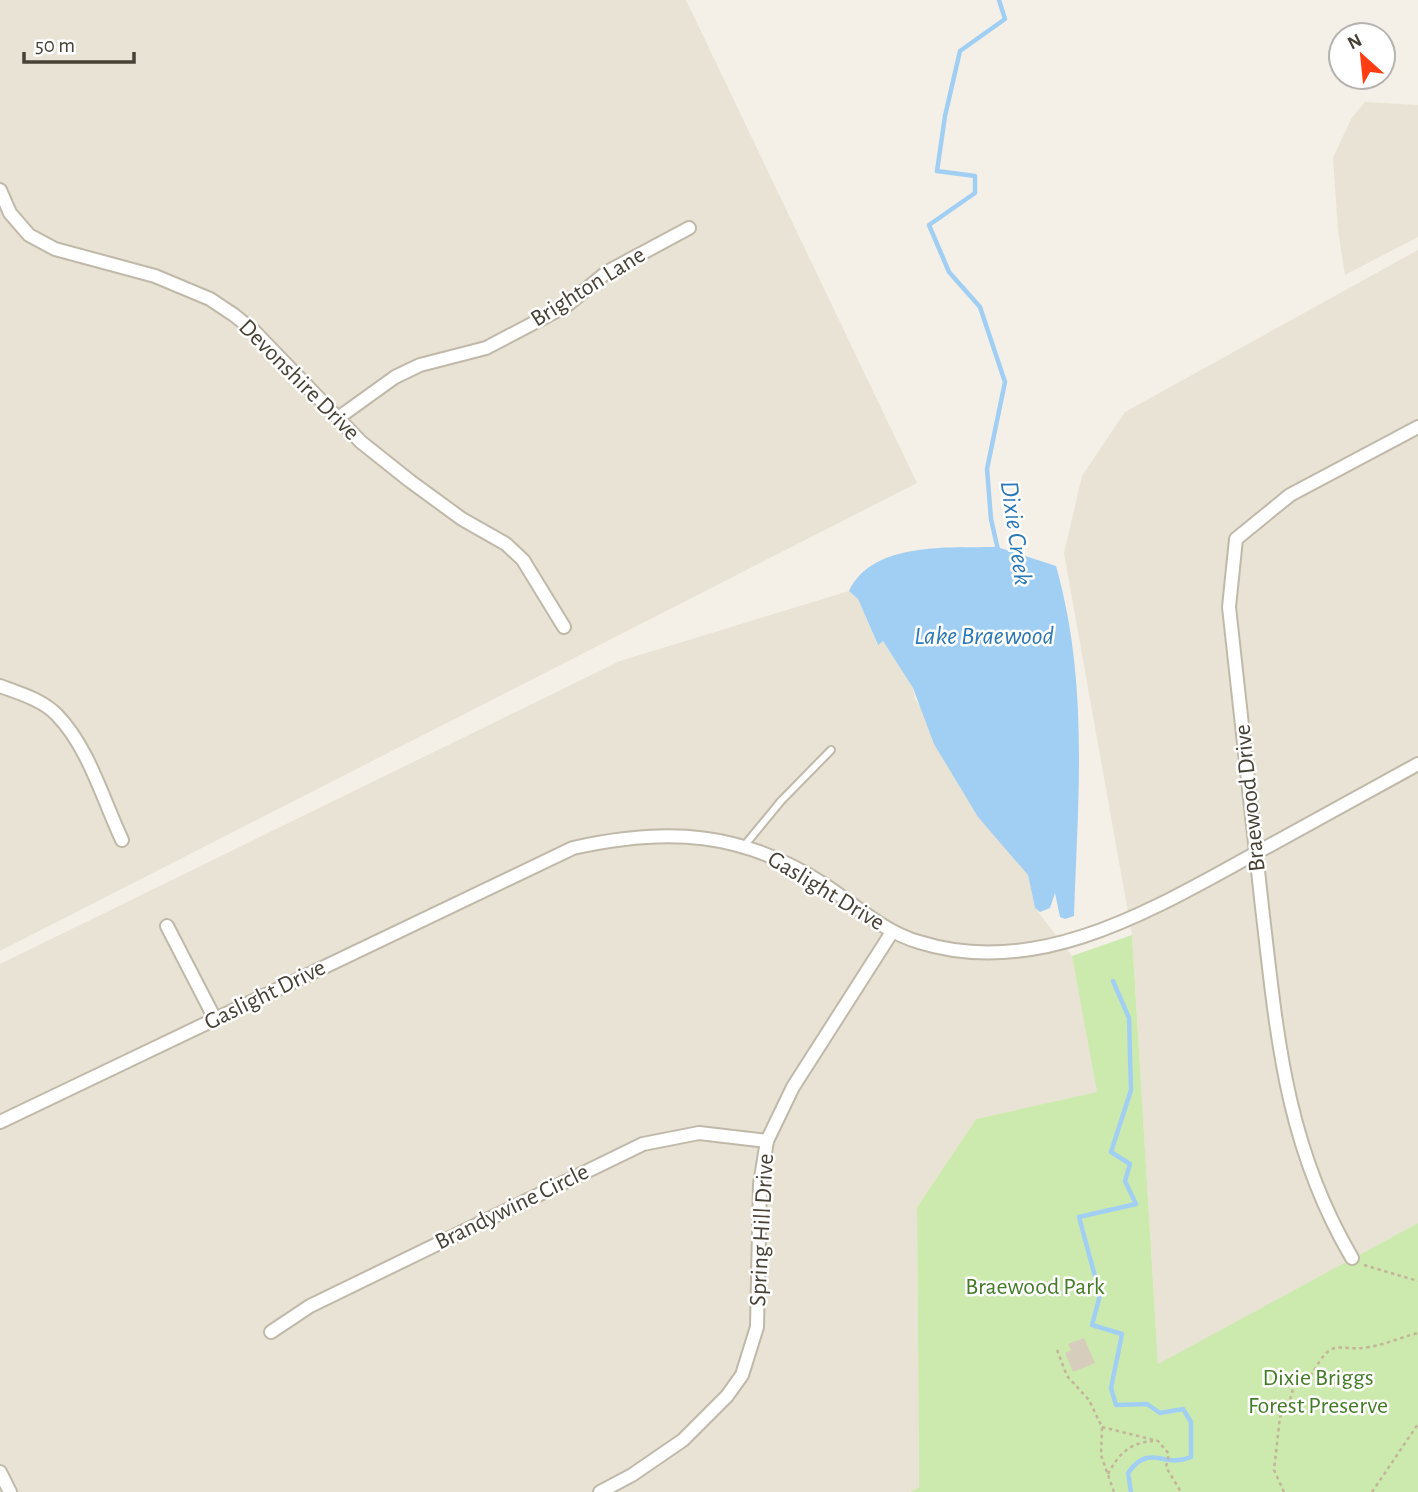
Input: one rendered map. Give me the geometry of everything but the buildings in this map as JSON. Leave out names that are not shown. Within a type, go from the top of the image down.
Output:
[{"type":"street","name":"Devonshire Drive","points":[[0,190],[10,213],[29,234],[55,249],[155,276],[210,299],[234,315],[254,331],[361,442],[462,519],[506,544],[523,559],[564,627]]},
{"type":"street","name":"Brighton Lane","points":[[338,418],[395,377],[420,365],[486,348],[566,306],[607,272],[689,228]]},
{"type":"street","name":"Braewood Drive","points":[[1352,1258],[1322,1203],[1297,1134],[1280,1055],[1230,607],[1236,539],[1290,495],[1418,427]]},
{"type":"street","points":[[0,686],[30,698],[57,715],[84,754],[122,840]]},
{"type":"street","name":"Gaslight Drive","points":[[0,1122],[573,848],[615,839],[663,834],[723,840],[789,863],[892,932],[918,942],[969,952],[1031,948],[1098,932],[1128,921],[1418,764]]},
{"type":"street","points":[[167,926],[215,1019]]},
{"type":"street","name":"Spring Hill Drive","points":[[600,1492],[632,1475],[683,1440],[721,1403],[742,1375],[757,1327],[760,1184],[767,1141],[793,1087],[892,932]]},
{"type":"street","name":"Brandywine Circle","points":[[271,1332],[310,1306],[643,1144],[699,1133],[767,1141]]},
{"type":"street","points":[[0,1472],[10,1492]]},
{"type":"lane","points":[[744,846],[781,801],[831,750]]},
{"type":"path","points":[[1352,1258],[1418,1281]]},
{"type":"path","points":[[1284,1492],[1274,1471],[1280,1417],[1289,1405],[1294,1384],[1301,1376],[1312,1374],[1323,1354],[1339,1345],[1369,1348],[1418,1333]]},
{"type":"path","points":[[1057,1350],[1067,1376],[1089,1400],[1102,1427],[1101,1455],[1114,1492]]},
{"type":"path","points":[[1372,1492],[1418,1424]]},
{"type":"path","points":[[1102,1427],[1158,1441],[1169,1454],[1166,1467],[1181,1492]]},
{"type":"path","points":[[1108,1474],[1123,1451],[1139,1442],[1158,1441]]},
{"type":"shaded area","points":[[0,0],[686,0],[917,483],[0,951]]},
{"type":"shaded area","points":[[1365,102],[1418,105],[1418,237],[1345,275],[1338,230],[1333,158],[1351,119]]},
{"type":"shaded area","points":[[1418,250],[1418,1223],[1158,1365],[1132,935],[1064,553],[1082,476],[1125,412]]},
{"type":"shaded area","points":[[849,591],[858,599],[877,644],[883,641],[913,688],[915,699],[1028,875],[1035,908],[1072,956],[1098,1092],[976,1119],[917,1207],[919,1487],[910,1492],[0,1492],[0,964],[620,661]]},
{"type":"green space","points":[[1132,935],[1158,1364],[1418,1223],[1418,1492],[910,1492],[919,1487],[917,1207],[976,1119],[1097,1092],[1072,956]]},
{"type":"water","name":"Lake Braewood","points":[[997,547],[1056,566],[1066,610],[1077,697],[1079,783],[1074,916],[1065,919],[1060,917],[1055,893],[1050,908],[1040,912],[1035,908],[1028,875],[978,817],[934,744],[913,688],[883,641],[878,645],[858,599],[849,591],[860,575],[875,563],[894,555],[936,548]]},
{"type":"waterway","name":"Dixie Creek","points":[[998,550],[991,519],[987,469],[1005,382],[980,307],[949,272],[929,225],[975,193],[975,176],[937,171],[945,116],[960,51],[1005,19],[999,0]]},
{"type":"waterway","name":"Dixie Creek","points":[[1113,981],[1129,1018],[1131,1090],[1111,1152],[1130,1164],[1125,1181],[1136,1204],[1079,1217],[1100,1295],[1092,1325],[1122,1334],[1111,1388],[1116,1405],[1147,1404],[1160,1413],[1183,1409],[1191,1422],[1191,1457],[1181,1460],[1150,1457],[1143,1459],[1128,1473],[1131,1492]]},
{"type":"park label","name":"Braewood Park","points":[[1035,1287]]},
{"type":"park label","name":"Dixie Briggs Forest Preserve","points":[[1318,1392]]}]
